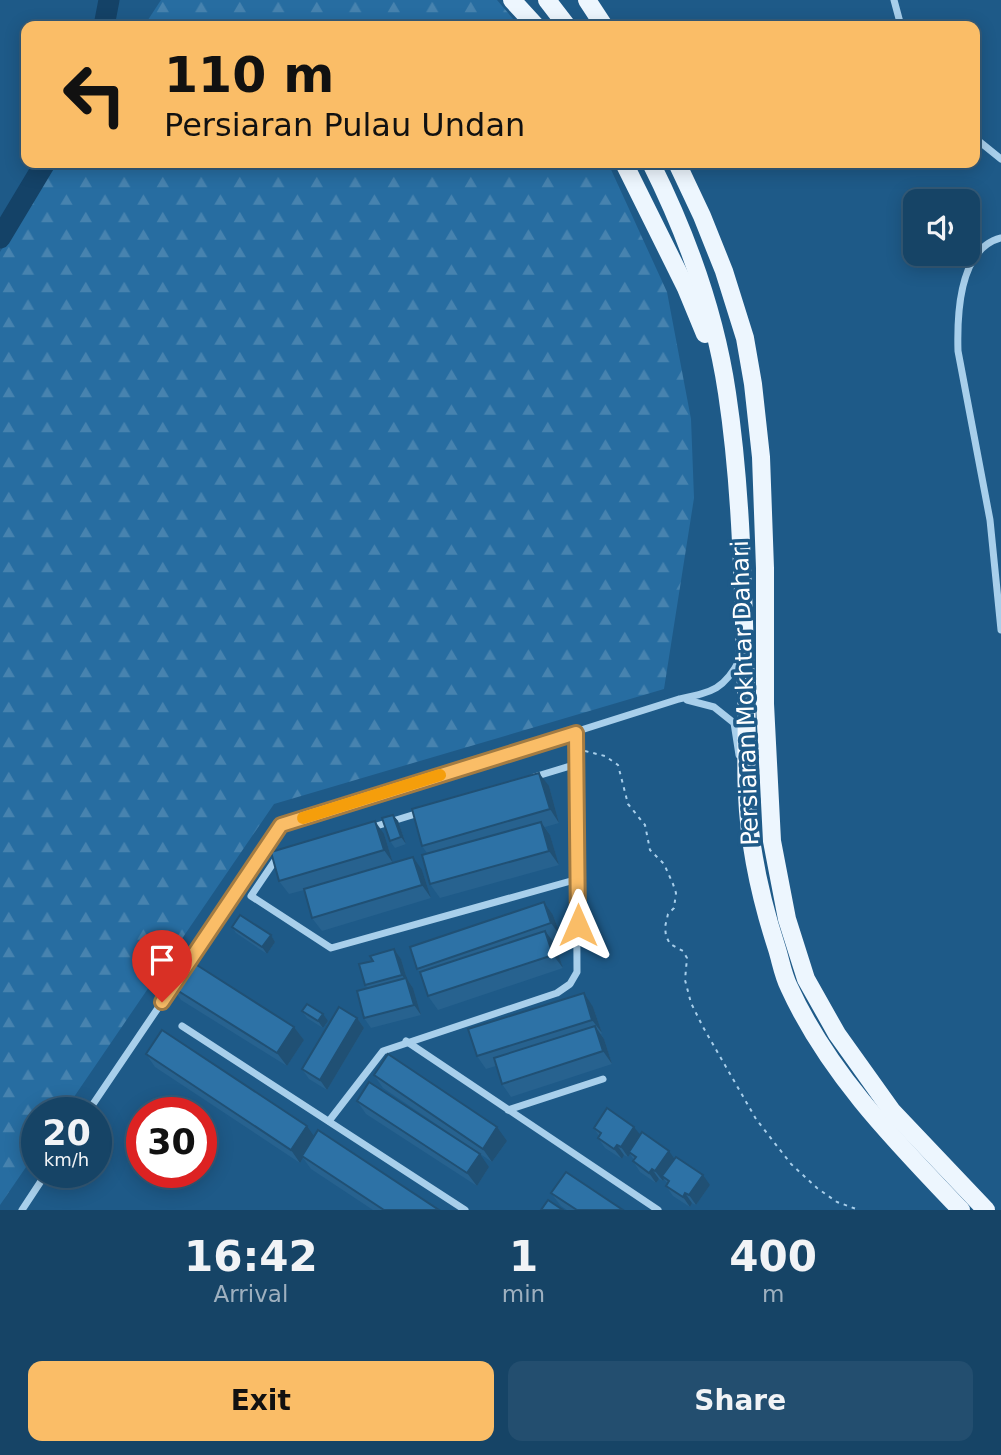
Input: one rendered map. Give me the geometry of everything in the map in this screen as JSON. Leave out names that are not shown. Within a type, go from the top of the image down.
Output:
[{"type":"main road","points":[[512,0],[531,21]]},
{"type":"main road","points":[[547,0],[563,21]]},
{"type":"main road","points":[[587,0],[601,21]]},
{"type":"main road","points":[[626,168],[686,288],[727,390]]},
{"type":"main road","name":"Persiaran Mokhtar Dahari","points":[[653,168],[673,208],[698,274],[727,390],[736,461],[742,552],[747,795],[753,845],[768,922],[788,985],[817,1039],[877,1122],[961,1210]]},
{"type":"main road","name":"Persiaran Mokhtar Dahari","points":[[679,168],[724,271],[745,338],[753,384],[761,457],[765,568],[765,704],[772,841],[787,919],[806,979],[837,1034],[892,1111],[986,1210]]},
{"type":"street","points":[[894,0],[900,21]]},
{"type":"street","points":[[980,142],[1001,159]]},
{"type":"street","points":[[1001,238],[993,240],[977,255],[963,282],[957,330],[958,351],[990,520],[1001,630]]},
{"type":"street","points":[[98,1097],[281,825],[679,699],[713,691],[721,687],[745,649]]},
{"type":"street","points":[[679,699],[714,707],[734,723],[747,795]]},
{"type":"street","points":[[329,1121],[383,1051],[406,1041],[557,993],[570,984],[578,972],[576,733]]},
{"type":"street","points":[[525,780],[577,764]]},
{"type":"street","points":[[355,832],[433,808]]},
{"type":"street","points":[[290,852],[277,856],[251,896],[331,948],[578,879]]},
{"type":"street","points":[[182,1026],[465,1210]]},
{"type":"street","points":[[406,1041],[658,1210]]},
{"type":"street","points":[[508,1110],[604,1079]]},
{"type":"street","points":[[22,1210],[36,1188]]},
{"type":"path","points":[[577,751],[605,756],[618,765],[628,804],[645,825],[650,850],[664,864],[676,893],[674,908],[668,914],[666,936],[670,944],[683,951],[687,958],[685,980],[691,1003],[756,1119],[791,1164],[817,1188],[837,1202],[859,1210]]},
{"type":"green space","points":[[161,0],[497,0],[515,21],[147,21]]},
{"type":"green space","points":[[54,168],[610,168],[667,292],[691,419],[694,498],[664,689],[274,804],[74,1097],[21,1097],[21,1174],[0,1205],[0,252]]},
{"type":"building","points":[[539,773],[550,809],[422,846],[412,809]]},
{"type":"building","points":[[393,815],[401,837],[390,841],[382,818]]},
{"type":"building","points":[[375,821],[384,850],[279,881],[271,852]]},
{"type":"building","points":[[541,822],[549,851],[430,884],[422,855]]},
{"type":"building","points":[[413,857],[422,885],[312,918],[304,889]]},
{"type":"building","points":[[544,902],[551,923],[417,969],[410,947]]},
{"type":"building","points":[[240,915],[271,935],[262,947],[232,927]]},
{"type":"building","points":[[545,931],[553,955],[428,996],[420,972]]},
{"type":"building","points":[[394,949],[402,975],[365,985],[359,964],[373,961],[370,956]]},
{"type":"building","points":[[189,960],[294,1027],[277,1053],[172,987]]},
{"type":"building","points":[[406,978],[414,1005],[364,1018],[357,991]]},
{"type":"building","points":[[584,993],[592,1020],[477,1056],[468,1029]]},
{"type":"building","points":[[307,1004],[323,1014],[318,1021],[302,1011]]},
{"type":"building","points":[[339,1007],[357,1018],[320,1080],[302,1069]]},
{"type":"building","points":[[595,1026],[603,1051],[502,1084],[494,1058]]},
{"type":"building","points":[[162,1030],[307,1126],[291,1150],[217,1101],[217,1097],[211,1097],[146,1054]]},
{"type":"building","points":[[388,1054],[497,1127],[483,1149],[374,1075]]},
{"type":"building","points":[[369,1082],[480,1154],[467,1173],[357,1101]]},
{"type":"building","points":[[607,1108],[634,1127],[621,1147],[617,1145],[614,1149],[598,1138],[601,1133],[594,1128]]},
{"type":"building","points":[[318,1130],[439,1210],[384,1210],[302,1156]]},
{"type":"building","points":[[642,1132],[669,1151],[655,1171],[652,1169],[649,1173],[633,1161],[636,1157],[629,1152]]},
{"type":"building","points":[[676,1157],[703,1175],[689,1195],[685,1193],[683,1197],[666,1186],[669,1181],[662,1176]]},
{"type":"building","points":[[566,1172],[623,1210],[577,1210],[551,1193]]},
{"type":"building","points":[[548,1200],[563,1210],[541,1210]]},
{"type":"waterway","points":[[105,21],[109,0]]},
{"type":"waterway","points":[[0,238],[42,168]]},
{"type":"slow traffic","points":[[303,818],[440,775]]},
{"type":"route","points":[[162,1002],[281,825],[576,733],[578,925]]}]
